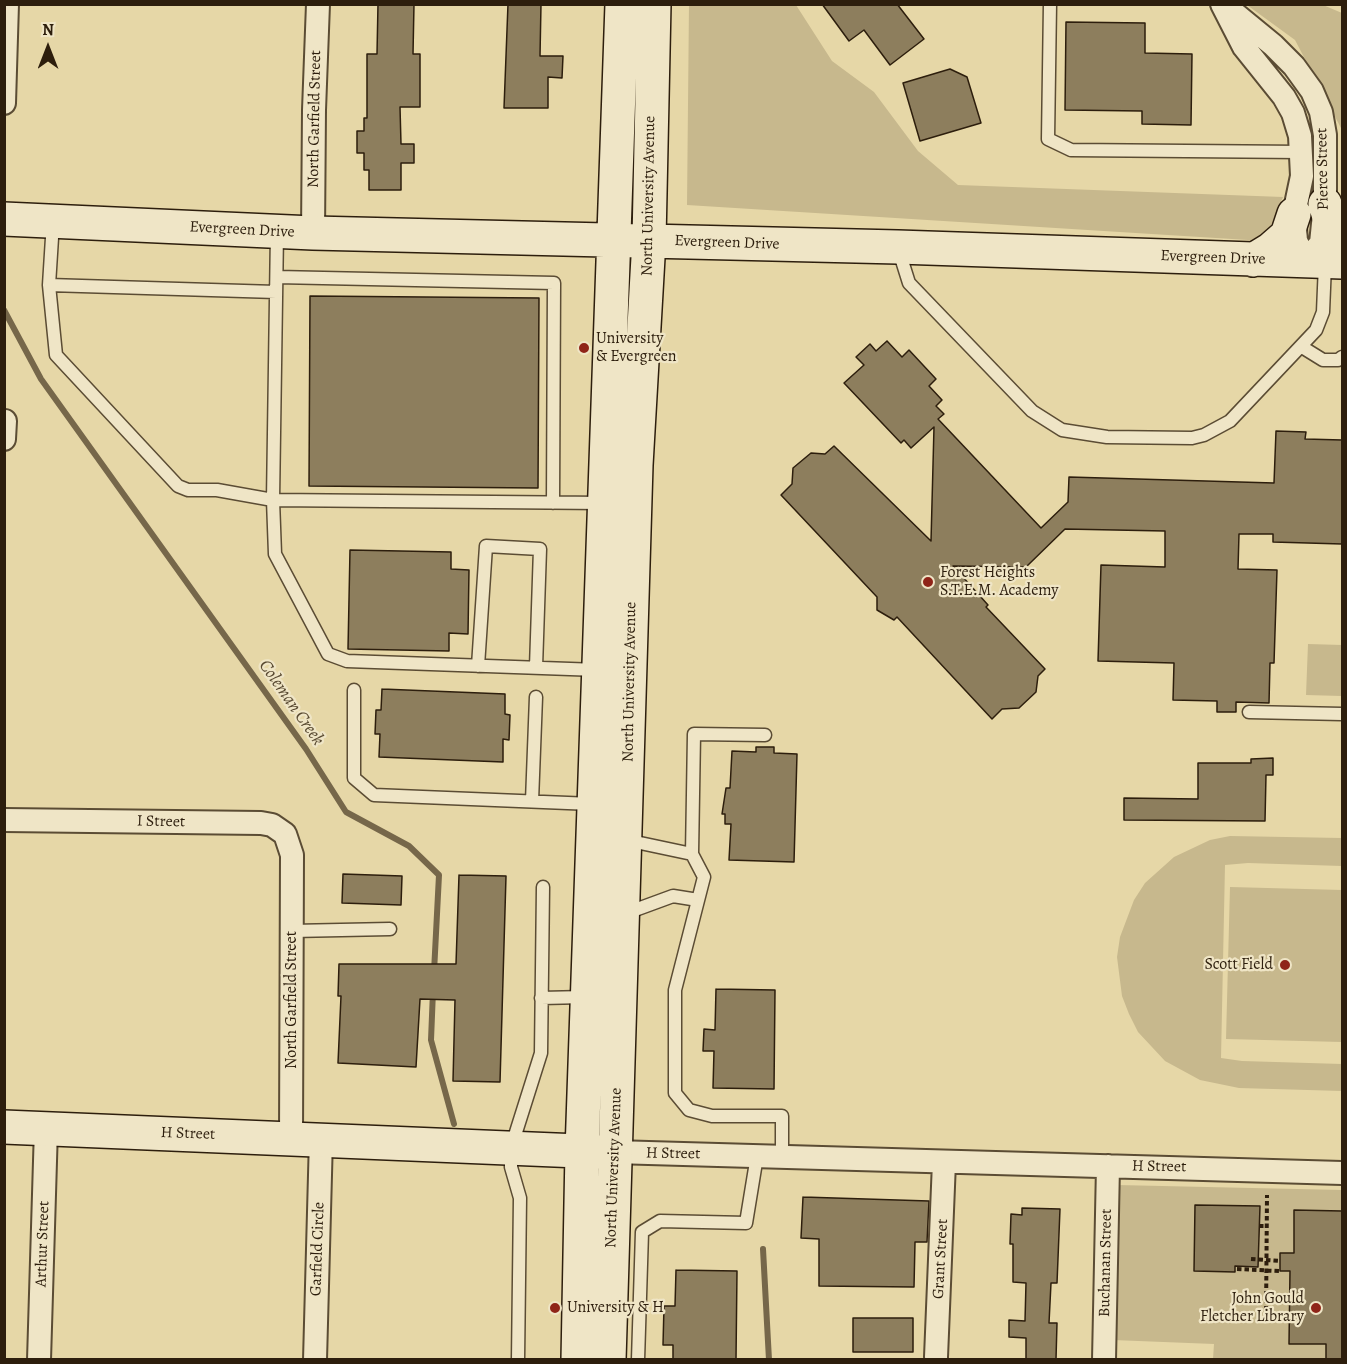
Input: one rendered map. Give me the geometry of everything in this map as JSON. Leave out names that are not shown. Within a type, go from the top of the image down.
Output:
[{"type":"main road","name":"North University Avenue","points":[[578,1359],[587,997],[622,4]]},
{"type":"main road","name":"North University Avenue","points":[[609,1359],[636,465],[649,240],[654,4]]},
{"type":"main road","points":[[1325,204],[1332,226],[1329,257]]},
{"type":"main road","points":[[1253,260],[1271,249],[1287,235],[1294,214]]},
{"type":"main road","name":"Evergreen Drive","points":[[4,219],[313,233],[898,247],[1253,260],[1329,257]]},
{"type":"main road","name":"H Street","points":[[4,1127],[614,1152]]},
{"type":"street","points":[[4,103],[8,4]]},
{"type":"street","name":"North Garfield Street","points":[[313,233],[318,4]]},
{"type":"street","points":[[1222,4],[1244,47],[1284,97],[1293,113],[1302,152],[1302,176],[1294,214],[1296,241],[1329,257]]},
{"type":"street","name":"Pierce Street","points":[[1222,4],[1273,45],[1294,66],[1312,91],[1321,112],[1325,135],[1325,204]]},
{"type":"street","points":[[4,439],[5,421]]},
{"type":"street","name":"I Street","points":[[4,820],[261,823],[272,825],[285,834],[290,844],[292,862]]},
{"type":"street","name":"North Garfield Street","points":[[292,862],[292,931],[306,1138]]},
{"type":"street","name":"Arthur Street","points":[[39,1359],[46,1128]]},
{"type":"street","name":"Garfield Circle","points":[[306,1138],[315,1359]]},
{"type":"street","name":"H Street","points":[[614,1152],[1342,1173]]},
{"type":"street","name":"Grant Street","points":[[936,1357],[944,1162]]},
{"type":"street","name":"Buchanan Street","points":[[1104,1359],[1108,1166]]},
{"type":"lane","points":[[1050,4],[1048,139],[1071,150],[1302,152]]},
{"type":"lane","points":[[53,221],[49,285],[56,355],[178,486],[188,490],[217,490],[273,500],[605,504]]},
{"type":"lane","points":[[277,231],[273,500],[275,554],[328,654],[347,661],[599,670]]},
{"type":"lane","points":[[898,247],[909,283],[1032,411],[1062,430],[1077,434],[1192,438],[1204,435],[1230,422],[1302,347],[1320,322],[1329,257]]},
{"type":"lane","points":[[277,277],[554,283],[553,503]]},
{"type":"lane","points":[[49,285],[276,292]]},
{"type":"lane","points":[[1302,347],[1323,360],[1338,360],[1342,357]]},
{"type":"lane","points":[[478,666],[486,546],[540,549],[536,668]]},
{"type":"lane","points":[[354,690],[354,778],[374,795],[594,804]]},
{"type":"lane","points":[[532,801],[536,698]]},
{"type":"lane","points":[[1249,712],[1342,714]]},
{"type":"lane","points":[[765,735],[694,734],[692,854],[704,877],[675,990],[675,1093],[689,1110],[712,1116],[782,1116],[782,1156]]},
{"type":"lane","points":[[626,840],[692,854]]},
{"type":"lane","points":[[519,1359],[520,1198],[511,1167],[511,1148],[541,1053],[543,887]]},
{"type":"lane","points":[[623,915],[673,896],[698,900]]},
{"type":"lane","points":[[292,931],[390,929]]},
{"type":"lane","points":[[541,998],[587,997]]},
{"type":"lane","points":[[638,1359],[642,1232],[660,1221],[746,1223],[757,1156]]},
{"type":"path","points":[[1266,1318],[1267,1195]]},
{"type":"path","points":[[1259,1226],[1266,1226]]},
{"type":"path","points":[[1251,1259],[1280,1261]]},
{"type":"path","points":[[1237,1269],[1279,1271]]},
{"type":"shaded area","points":[[689,4],[796,5],[832,61],[874,92],[918,151],[958,185],[1283,197],[1264,241],[687,205]]},
{"type":"shaded area","points":[[1247,5],[1323,5],[1342,13],[1342,130],[1295,40]]},
{"type":"shaded area","points":[[1308,644],[1342,645],[1342,696],[1306,695]]},
{"type":"shaded area","points":[[1230,836],[1342,838],[1342,866],[1248,863],[1225,865],[1221,1058],[1242,1061],[1342,1064],[1342,1091],[1239,1088],[1200,1080],[1165,1061],[1138,1032],[1129,1014],[1122,996],[1117,957],[1120,937],[1134,900],[1145,883],[1174,857],[1210,840]]},
{"type":"shaded area","name":"Scott Field","points":[[1230,887],[1342,890],[1342,1042],[1226,1039]]},
{"type":"shaded area","points":[[1117,1185],[1342,1190],[1342,1359],[1213,1359],[1214,1344],[1113,1340]]},
{"type":"building","points":[[378,4],[414,4],[413,54],[420,54],[420,107],[400,107],[401,144],[414,144],[414,163],[401,163],[401,190],[369,190],[369,170],[364,170],[364,153],[357,153],[357,131],[364,131],[364,118],[367,118],[367,54],[377,54]]},
{"type":"building","points":[[508,4],[541,4],[540,56],[563,56],[562,78],[548,77],[548,108],[504,108]]},
{"type":"building","points":[[822,4],[897,4],[924,39],[890,65],[864,30],[849,41]]},
{"type":"building","points":[[1066,22],[1145,23],[1145,53],[1192,54],[1191,125],[1142,124],[1142,111],[1065,110]]},
{"type":"building","points":[[950,69],[967,77],[981,123],[920,141],[903,83]]},
{"type":"building","points":[[310,296],[539,298],[538,488],[309,486]]},
{"type":"building","name":"Forest Heights S.T.E.M. Academy","points":[[887,341],[902,357],[909,350],[936,379],[929,386],[942,400],[936,406],[944,414],[938,419],[1041,528],[1068,502],[1069,477],[1274,483],[1276,431],[1306,432],[1305,439],[1342,440],[1342,544],[1273,542],[1273,534],[1239,534],[1238,569],[1277,570],[1274,663],[1270,663],[1269,703],[1236,702],[1236,712],[1217,712],[1217,701],[1173,700],[1174,663],[1098,661],[1101,565],[1165,567],[1165,531],[1065,529],[1026,567],[953,566],[988,605],[986,607],[1045,669],[1038,676],[1036,692],[1019,708],[1002,709],[992,719],[897,617],[894,620],[877,610],[877,597],[781,495],[792,484],[793,468],[811,453],[825,454],[834,446],[931,541],[934,427],[911,448],[904,440],[901,443],[844,383],[864,365],[856,357],[870,344],[876,351]]},
{"type":"building","points":[[350,550],[451,552],[451,569],[469,570],[468,634],[449,633],[449,651],[348,649]]},
{"type":"building","points":[[382,689],[505,694],[505,714],[510,715],[509,740],[503,739],[503,762],[379,757],[380,734],[375,734],[376,710],[381,710]]},
{"type":"building","points":[[756,747],[774,747],[774,753],[797,754],[794,862],[729,860],[731,824],[725,824],[725,814],[722,814],[726,788],[730,788],[732,751],[756,752]]},
{"type":"building","points":[[1273,758],[1273,775],[1266,775],[1265,821],[1124,820],[1124,798],[1198,799],[1198,763],[1251,763],[1251,759]]},
{"type":"building","points":[[343,874],[402,876],[401,905],[342,903]]},
{"type":"building","points":[[459,875],[506,876],[500,1082],[453,1081],[455,1000],[420,999],[416,1067],[338,1063],[341,996],[338,996],[339,964],[456,964]]},
{"type":"building","points":[[716,989],[775,990],[774,1089],[713,1088],[714,1051],[703,1051],[704,1029],[715,1030]]},
{"type":"building","points":[[803,1197],[929,1201],[927,1242],[915,1242],[914,1287],[819,1286],[819,1239],[801,1238]]},
{"type":"building","points":[[1195,1205],[1260,1206],[1258,1267],[1235,1266],[1235,1272],[1194,1271]]},
{"type":"building","points":[[1022,1208],[1060,1209],[1057,1283],[1051,1283],[1049,1323],[1057,1323],[1056,1359],[1026,1359],[1026,1338],[1009,1337],[1009,1320],[1025,1321],[1026,1283],[1013,1282],[1013,1244],[1010,1244],[1011,1214],[1022,1215]]},
{"type":"building","name":"John Gould Fletcher Library","points":[[1294,1210],[1342,1211],[1342,1359],[1326,1359],[1326,1344],[1289,1344],[1290,1271],[1280,1271],[1280,1253],[1294,1253]]},
{"type":"building","points":[[676,1270],[737,1271],[736,1359],[673,1359],[673,1345],[663,1345],[664,1306],[675,1306]]},
{"type":"building","points":[[853,1318],[913,1318],[913,1352],[853,1352]]},
{"type":"waterway","name":"Coleman Creek","points":[[4,310],[41,379],[306,749],[346,812],[409,846],[439,875],[434,972]]},
{"type":"waterway","name":"Coleman Creek","points":[[433,991],[431,1040],[454,1124]]},
{"type":"waterway","name":"Coleman Creek","points":[[763,1249],[769,1360]]},
{"type":"place","name":"University & Evergreen","points":[[584,348]]},
{"type":"place","name":"Forest Heights S.T.E.M. Academy","points":[[928,582]]},
{"type":"place","name":"Scott Field","points":[[1285,965]]},
{"type":"place","name":"University & H","points":[[555,1308]]},
{"type":"place","name":"John Gould Fletcher Library","points":[[1316,1308]]}]
